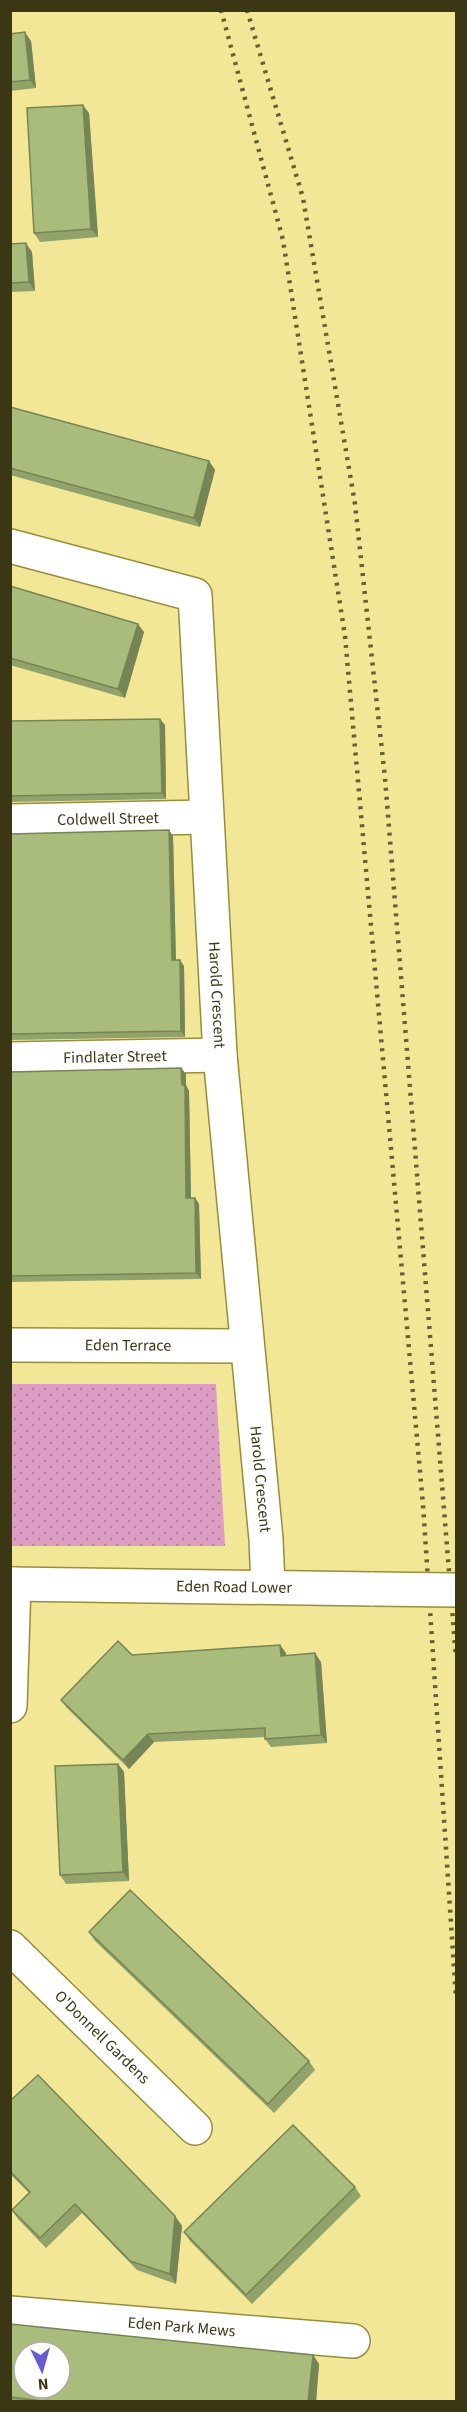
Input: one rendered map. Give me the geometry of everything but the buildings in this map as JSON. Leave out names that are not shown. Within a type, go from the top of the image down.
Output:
[{"type":"street","name":"Harold Crescent","points":[[10,546],[195,595],[220,1055],[266,1539],[268,1586]]},
{"type":"street","name":"Coldwell Street","points":[[10,821],[206,817]]},
{"type":"street","name":"Findlater Street","points":[[10,1059],[220,1055]]},
{"type":"street","name":"Eden Terrace","points":[[10,1345],[247,1346]]},
{"type":"street","name":"Eden Road Lower","points":[[12,1584],[456,1590]]},
{"type":"street","points":[[10,1706],[12,1584]]},
{"type":"street","name":"O'Donnell Gardens","points":[[10,1947],[195,2128]]},
{"type":"street","name":"Eden Park Mews","points":[[10,2313],[353,2341]]},
{"type":"shaded area","points":[[11,1384],[216,1384],[225,1546],[11,1546]]},
{"type":"railway","points":[[221,10],[283,240],[345,636],[423,1505],[456,1998]]},
{"type":"railway","points":[[247,10],[303,198],[355,504],[385,778],[456,1658]]}]
